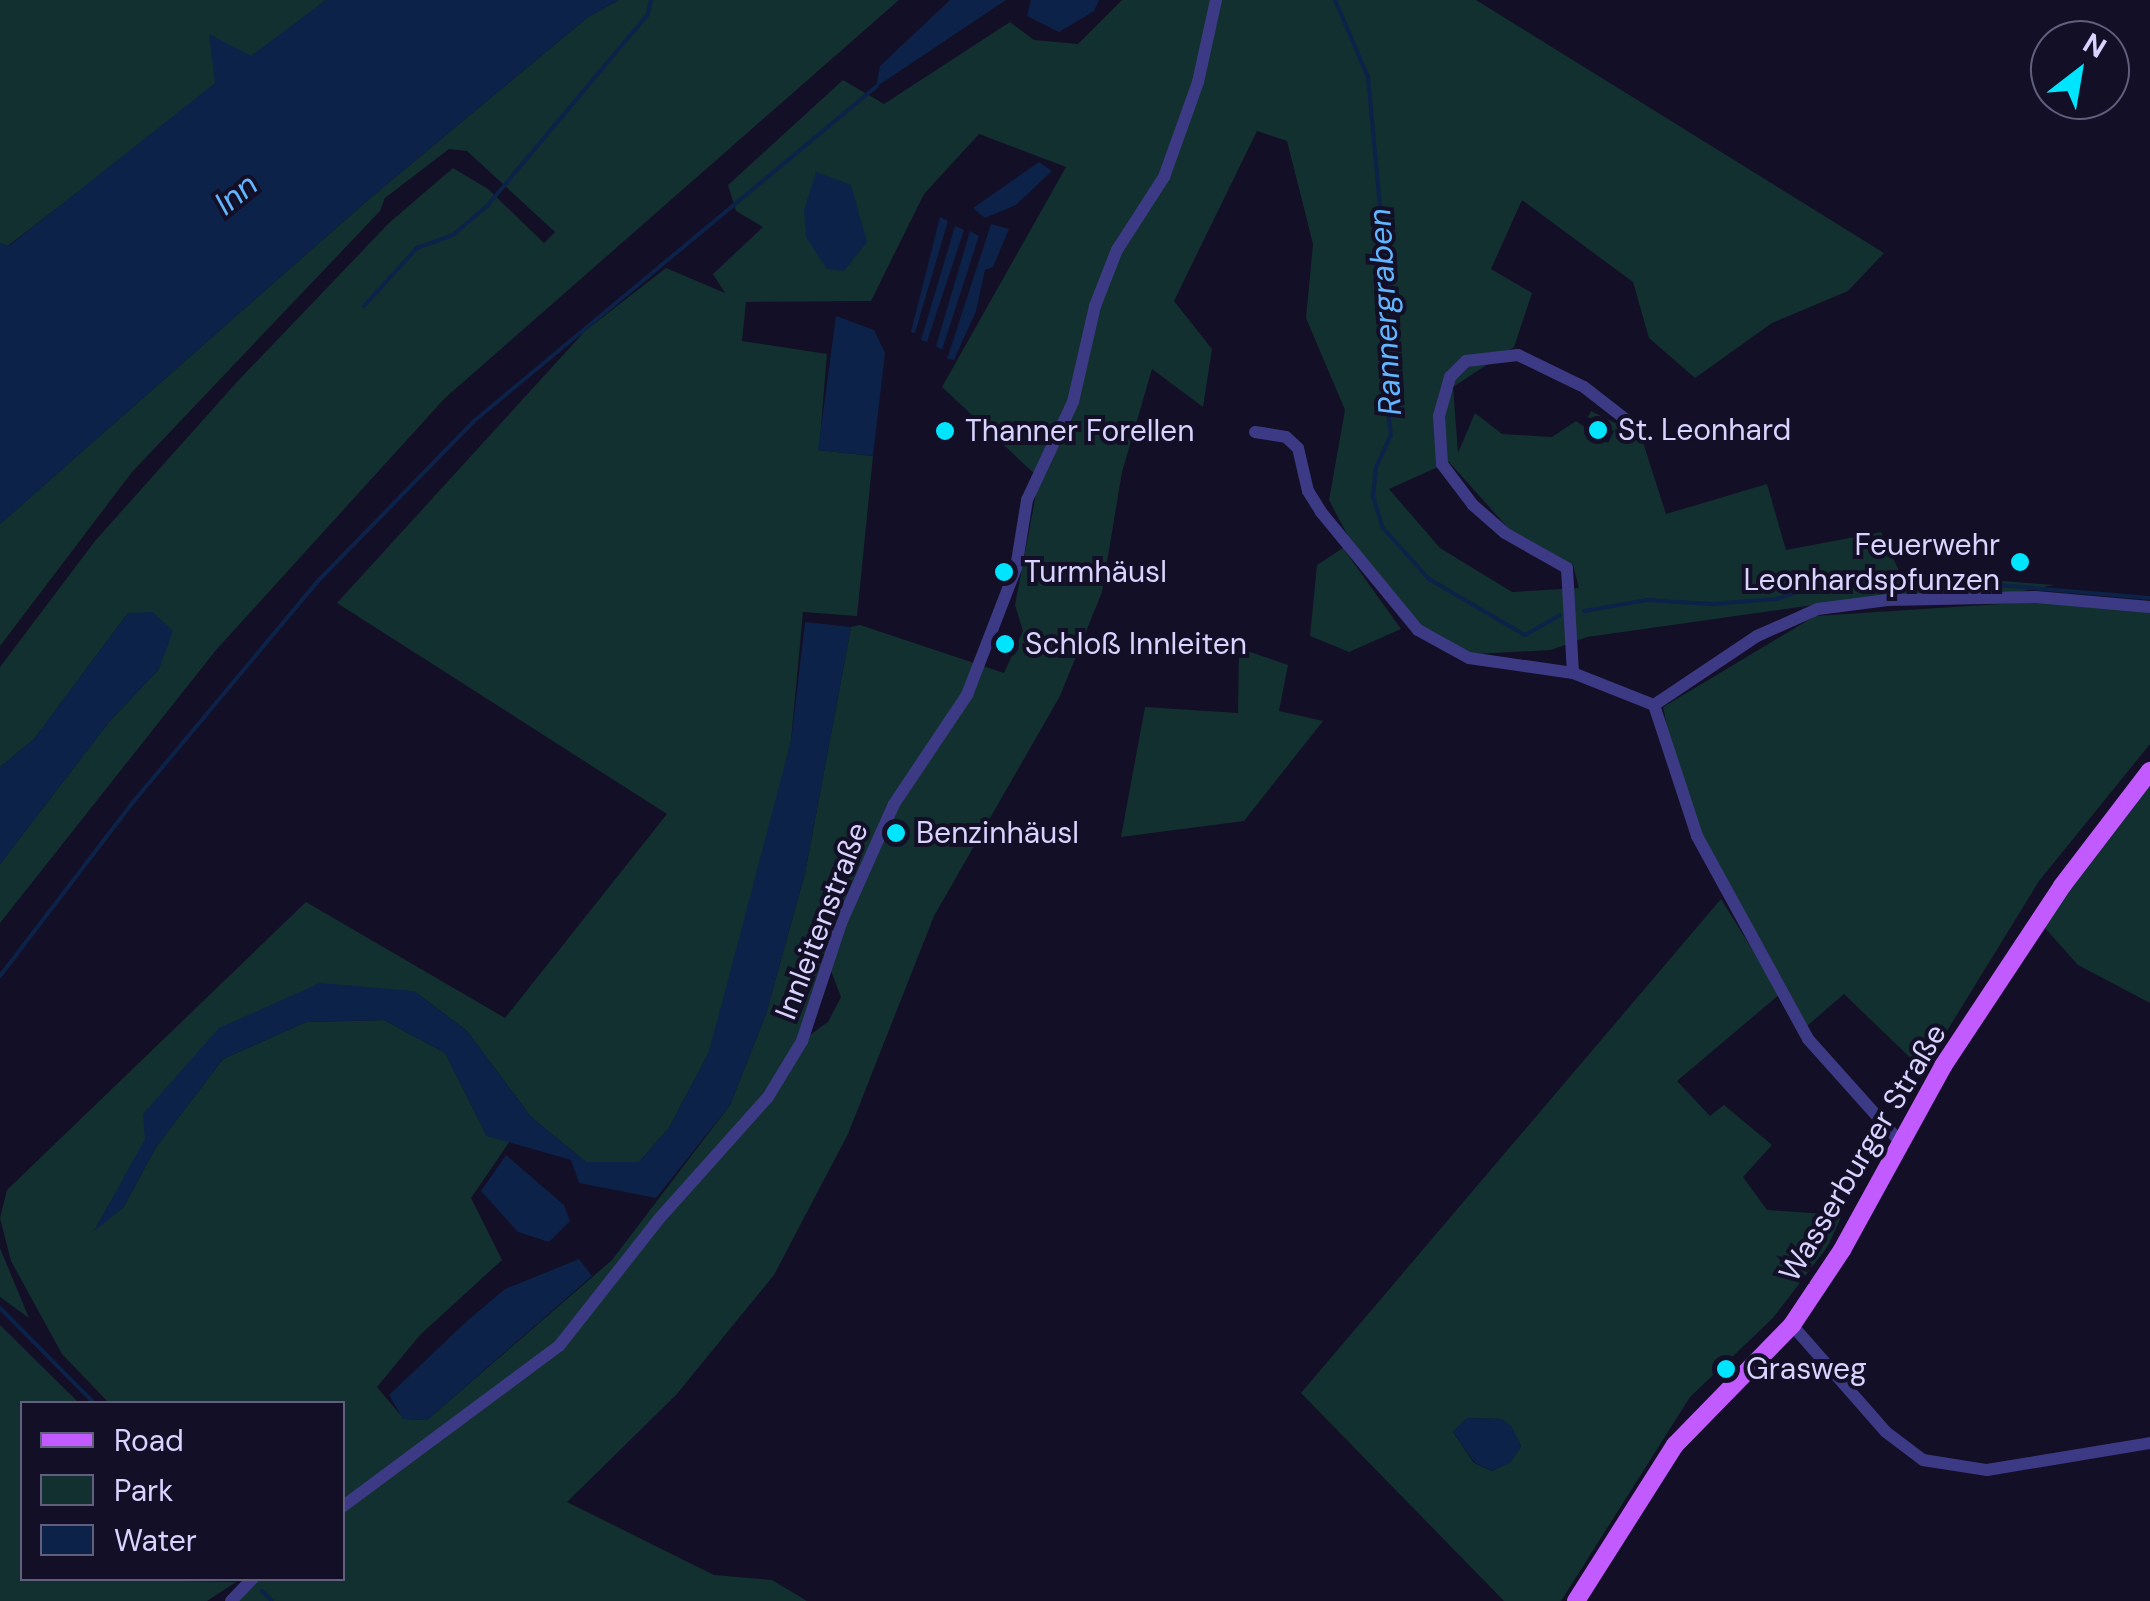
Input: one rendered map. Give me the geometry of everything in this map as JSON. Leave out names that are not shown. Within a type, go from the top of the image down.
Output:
[{"type":"main road","name":"Wasserburger Straße","points":[[1576,1601],[1676,1445],[1792,1325],[1900,1143],[2062,886],[2150,771]]},
{"type":"street","name":"Innleitenstraße","points":[[345,1505],[559,1346],[658,1220],[768,1096],[822,999],[841,924],[894,804],[967,695],[1016,568],[1027,500],[1078,382],[1105,277],[1164,178],[1198,82],[1216,0]]},
{"type":"street","points":[[1574,673],[1568,568],[1505,534],[1472,505],[1442,464],[1439,416],[1450,377],[1466,361],[1518,355],[1584,387],[1638,429]]},
{"type":"street","points":[[1255,432],[1286,437],[1298,448],[1314,501],[1418,630],[1469,658],[1574,673],[1654,705]]},
{"type":"street","points":[[1654,705],[1757,636],[1818,609],[1887,600],[2036,597],[2150,607]]},
{"type":"street","points":[[1654,705],[1697,836],[1808,1039],[1900,1143]]},
{"type":"street","points":[[1792,1325],[1886,1432],[1923,1460],[1987,1470],[2150,1444]]},
{"type":"street","points":[[231,1601],[250,1582]]},
{"type":"green space","points":[[0,0],[326,0],[8,246],[0,243]]},
{"type":"green space","points":[[619,0],[899,0],[445,398],[216,650],[0,923],[0,864],[109,722],[159,669],[128,613],[34,739],[0,767],[0,667],[95,541],[236,383],[389,223],[453,168],[488,189],[544,243],[555,232],[467,151],[449,149],[385,198],[380,211],[132,472],[0,646],[0,524],[369,199],[588,17]]},
{"type":"green space","points":[[1122,0],[1476,0],[1884,253],[1848,291],[1772,323],[1695,378],[1649,338],[1633,282],[1522,200],[1491,269],[1532,293],[1514,347],[1453,387],[1458,453],[1475,413],[1502,434],[1552,437],[1576,421],[1608,443],[1614,431],[1588,417],[1591,411],[1641,436],[1666,514],[1767,484],[1786,550],[1881,532],[1900,573],[2054,585],[1987,598],[1892,594],[1587,637],[1551,650],[1474,654],[1423,628],[1351,542],[1329,500],[1345,410],[1306,318],[1313,244],[1287,141],[1257,131],[1174,301],[1212,349],[1203,407],[1152,369],[1122,472],[1102,592],[1060,696],[934,916],[848,1134],[774,1275],[676,1395],[567,1502],[714,1575],[772,1580],[807,1601],[238,1601],[246,1581],[345,1581],[345,1401],[107,1401],[62,1354],[11,1261],[0,1218],[7,1190],[306,902],[505,1018],[667,814],[337,603],[585,331],[666,268],[725,293],[713,274],[763,227],[736,211],[728,185],[843,80],[884,104],[1010,22],[1034,40],[1078,44]],"holes":[[[979,134],[1066,167],[942,387],[1039,478],[1015,605],[1023,631],[1004,673],[860,625],[851,627],[805,873],[766,1014],[730,1105],[612,1260],[427,1420],[404,1419],[377,1387],[420,1335],[502,1260],[471,1198],[512,1138],[487,1136],[445,1053],[384,1020],[306,1022],[223,1059],[156,1147],[123,1208],[96,1227],[219,1028],[414,991],[467,1031],[531,1117],[586,1162],[639,1162],[669,1128],[709,1052],[762,861],[791,741],[803,612],[857,616],[873,456],[819,450],[827,354],[742,341],[746,302],[871,301],[924,194]],[[1449,462],[1508,528],[1573,565],[1579,588],[1512,592],[1440,548],[1389,489]],[[831,971],[841,997],[828,1022],[810,1035]]]},
{"type":"green space","points":[[1343,548],[1401,629],[1349,652],[1310,636],[1317,565]]},
{"type":"green space","points":[[2031,602],[2150,612],[2150,744],[2039,881],[1923,1070],[1844,994],[1807,1026],[1703,835],[1677,772],[1663,707],[1815,616]]},
{"type":"green space","points":[[1239,648],[1288,665],[1279,711],[1323,721],[1244,821],[1121,837],[1145,707],[1238,713]]},
{"type":"green space","points":[[2150,775],[2150,1003],[2078,965],[2044,927]]},
{"type":"green space","points":[[1721,899],[1780,994],[1677,1081],[1710,1116],[1724,1105],[1772,1145],[1743,1177],[1767,1210],[1842,1215],[1828,1246],[1773,1318],[1690,1397],[1561,1601],[1504,1601],[1301,1393]],"holes":[[[1467,1418],[1501,1419],[1511,1427],[1521,1446],[1510,1462],[1492,1471],[1474,1463],[1453,1432]]]},
{"type":"green space","points":[[0,1248],[29,1318],[0,1297]]},
{"type":"green space","points":[[0,1325],[77,1401],[20,1401],[20,1581],[236,1582],[207,1601],[0,1601]]},
{"type":"water","name":"Inn","points":[[326,0],[619,0],[588,17],[369,199],[0,524],[0,243],[9,246],[215,83],[209,34],[251,56]]},
{"type":"water","points":[[950,0],[1006,0],[876,87],[880,66]]},
{"type":"water","points":[[1031,0],[1099,0],[1094,11],[1059,32],[1027,16]]},
{"type":"water","points":[[1039,162],[1052,171],[1016,205],[985,218],[973,208]]},
{"type":"water","points":[[816,172],[851,185],[867,242],[844,271],[827,269],[806,237],[804,210]]},
{"type":"water","points":[[940,217],[948,221],[915,333],[911,332]]},
{"type":"water","points":[[991,224],[1009,229],[993,267],[985,270],[976,311],[954,360],[947,359]]},
{"type":"water","points":[[955,226],[964,230],[927,342],[921,340]]},
{"type":"water","points":[[970,231],[979,236],[942,350],[936,346]]},
{"type":"water","points":[[836,316],[874,330],[885,353],[873,456],[818,450]]},
{"type":"water","points":[[153,612],[173,631],[159,669],[109,722],[0,864],[0,767],[34,739],[128,613]]},
{"type":"water","points":[[805,622],[851,627],[805,873],[766,1014],[730,1105],[656,1198],[579,1183],[571,1160],[487,1136],[445,1053],[384,1020],[306,1022],[223,1059],[156,1147],[123,1208],[94,1231],[145,1139],[143,1114],[219,1028],[320,983],[414,991],[467,1031],[531,1117],[586,1162],[639,1162],[669,1128],[709,1052],[791,741]]},
{"type":"water","points":[[506,1155],[564,1205],[570,1221],[549,1242],[518,1232],[481,1191]]},
{"type":"water","points":[[579,1259],[592,1276],[427,1420],[403,1419],[389,1395],[467,1321],[505,1289]]},
{"type":"water","points":[[1467,1418],[1502,1419],[1512,1427],[1521,1446],[1510,1463],[1492,1471],[1475,1463],[1453,1432]]},
{"type":"waterway","points":[[364,306],[417,248],[453,235],[487,206],[648,14],[651,0]]},
{"type":"waterway","name":"Rannergraben","points":[[1335,0],[1368,77],[1383,239],[1382,362],[1391,435],[1376,467],[1373,496],[1383,528],[1429,579],[1525,635],[1560,615]]},
{"type":"waterway","points":[[0,976],[134,801],[316,583],[474,421],[877,86]]},
{"type":"waterway","name":"Rannergraben","points":[[1584,611],[1647,600],[1712,604],[1776,599],[1809,588],[1916,578],[2150,598]]},
{"type":"waterway","points":[[0,1308],[92,1401]]},
{"type":"waterway","points":[[262,1591],[272,1601]]},
{"type":"place","name":"St. Leonhard","points":[[1598,430]]},
{"type":"place","name":"Thanner Forellen","points":[[945,431]]},
{"type":"place","name":"Feuerwehr Leonhardspfunzen","points":[[2020,562]]},
{"type":"place","name":"Turmhäusl","points":[[1004,572]]},
{"type":"place","name":"Schloß Innleiten","points":[[1005,644]]},
{"type":"place","name":"Benzinhäusl","points":[[896,833]]},
{"type":"place","name":"Grasweg","points":[[1726,1369]]}]
